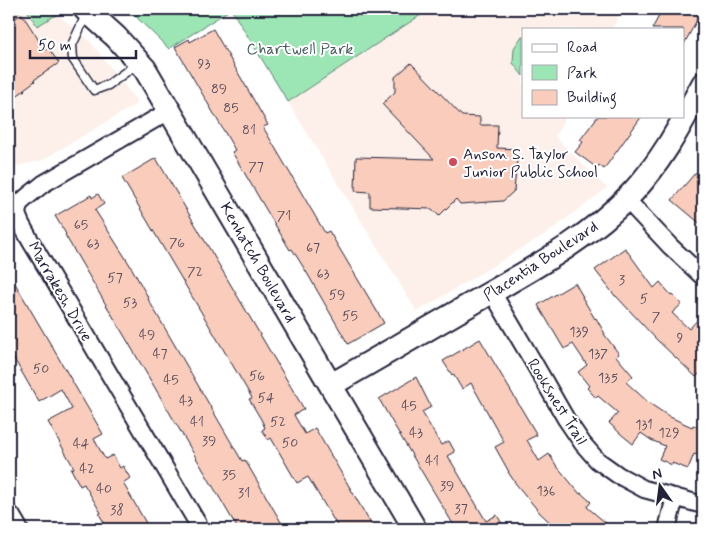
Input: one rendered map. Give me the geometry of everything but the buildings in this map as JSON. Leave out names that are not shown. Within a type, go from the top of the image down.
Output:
[{"type":"street","name":"Kenhatch Boulevard","points":[[86,10],[140,62],[415,529]]},
{"type":"street","name":"Placentia Boulevard","points":[[684,118],[703,84]]},
{"type":"street","name":"Marrakesh Drive","points":[[170,110],[43,184],[20,204],[17,214],[30,240],[201,529]]},
{"type":"street","name":"Placentia Boulevard","points":[[331,385],[492,292],[576,240],[626,199],[652,170],[684,118]]},
{"type":"street","points":[[626,199],[670,246],[703,277]]},
{"type":"street","name":"Rooksnest Trail","points":[[492,292],[536,365],[566,420],[583,444],[598,460],[618,475],[644,490],[703,505]]},
{"type":"street","points":[[667,529],[675,497]]},
{"type":"street","points":[[9,517],[16,529]]},
{"type":"lane","points":[[86,10],[72,46],[73,59],[94,90],[108,85],[140,62]]},
{"type":"shaded area","points":[[9,9],[51,9],[89,40],[138,103],[41,161],[16,166],[9,173]]},
{"type":"shaded area","name":"Anson S. Taylor Junior Public School","points":[[430,9],[622,9],[612,28],[522,28],[522,118],[565,118],[555,137],[607,188],[550,231],[417,312],[288,102]]},
{"type":"green space","points":[[9,9],[51,9],[58,14],[37,26],[27,10],[22,10],[9,16]]},
{"type":"green space","points":[[128,9],[231,9],[169,49]]},
{"type":"green space","name":"Chartwell Park","points":[[231,9],[430,9],[288,102]]},
{"type":"green space","points":[[522,36],[522,75],[513,63],[514,48]]},
{"type":"place","name":"Anson S. Taylor Junior Public School","points":[[453,162]]}]
